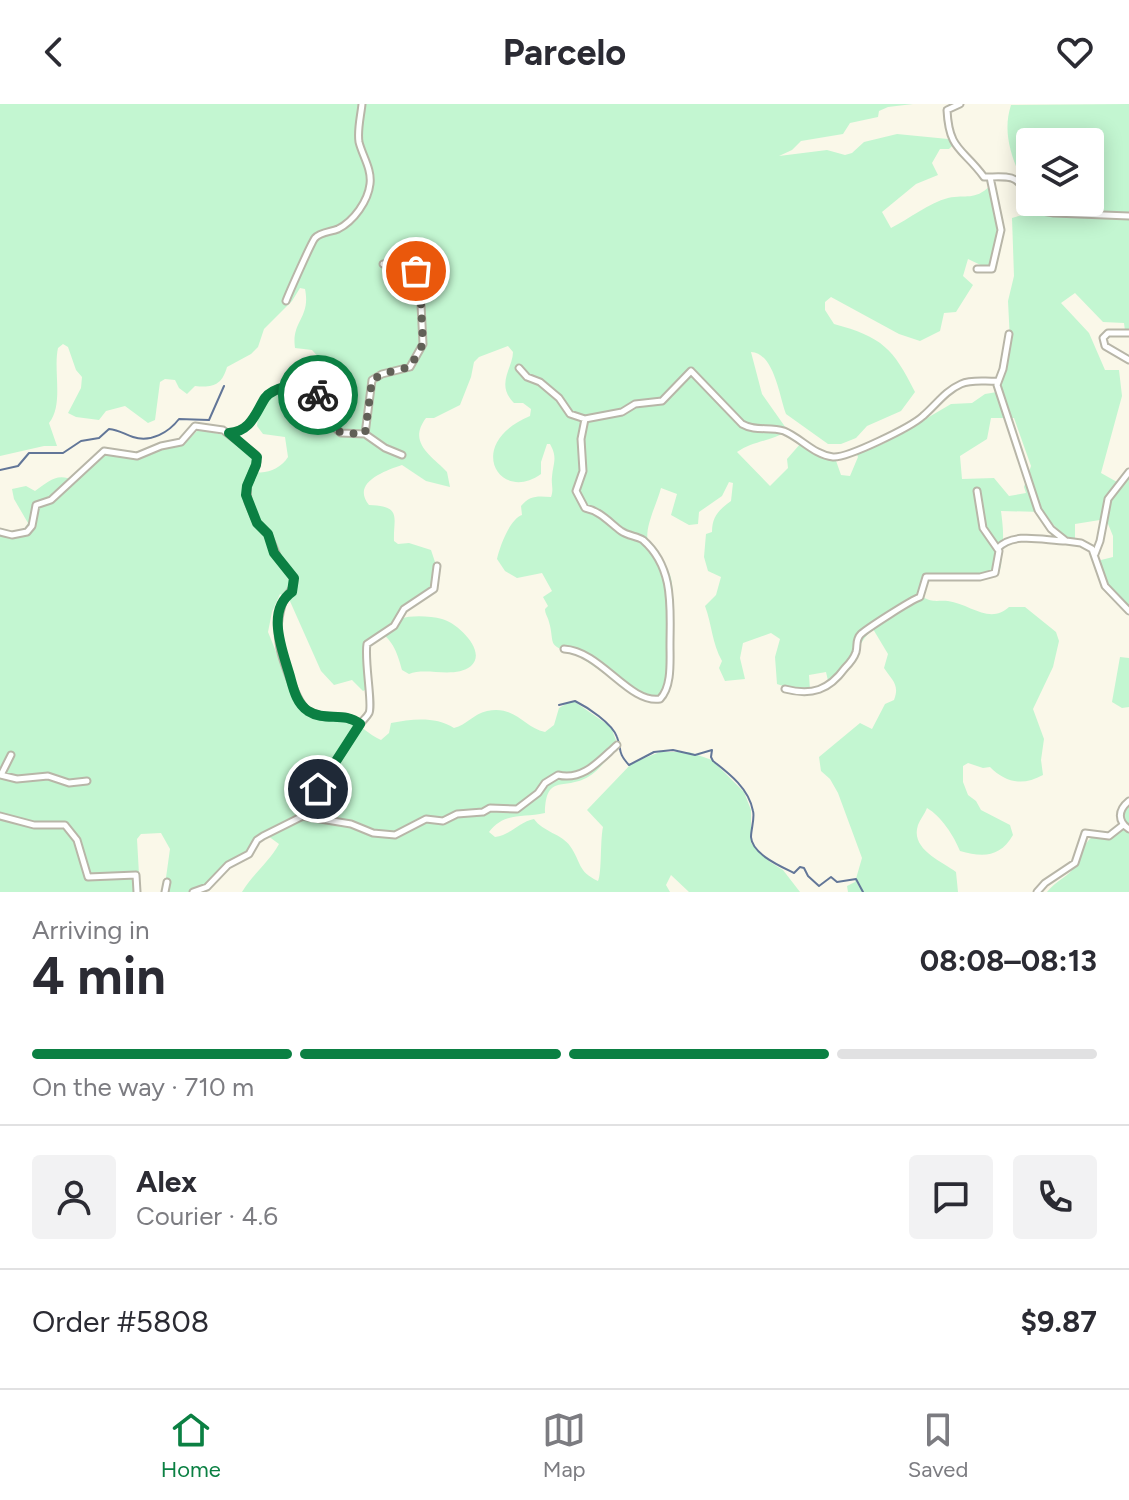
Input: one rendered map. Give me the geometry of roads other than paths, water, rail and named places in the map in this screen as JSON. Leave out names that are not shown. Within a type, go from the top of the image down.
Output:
[{"type":"street","points":[[286,301],[313,240],[319,234],[343,227],[364,201],[370,181],[359,143],[362,104]]},
{"type":"street","points":[[960,104],[947,110],[949,134],[962,154],[984,177],[1013,178],[1020,182],[1027,203],[1042,211],[1129,216]]},
{"type":"street","points":[[977,269],[992,269],[1001,230],[990,177]]},
{"type":"street","points":[[365,434],[372,380],[382,374],[410,367],[423,344],[420,285],[416,271],[383,264]]},
{"type":"street","points":[[1129,333],[1108,333],[1103,338],[1105,346],[1129,360]]},
{"type":"street","points":[[1009,334],[998,381],[1000,399],[1013,427],[1038,510],[1051,529],[1066,541]]},
{"type":"street","points":[[519,368],[559,398],[570,414],[585,419],[622,412],[635,404],[662,401],[691,371],[751,430],[782,430],[819,453],[834,457],[865,448],[907,427],[957,386],[966,382],[998,381]]},
{"type":"street","points":[[0,532],[12,535],[27,532],[32,526],[36,505],[51,500],[86,470],[100,453],[109,450],[142,455],[161,446],[181,442],[192,428],[198,426],[229,433],[239,432],[248,426],[263,406],[266,396],[302,383],[314,387],[325,412],[341,433],[365,434],[402,455]]},
{"type":"street","points":[[564,649],[575,650],[605,667],[639,696],[660,699],[666,691],[672,602],[666,577],[654,552],[640,538],[623,533],[593,510],[585,508],[579,499],[576,491],[583,471],[581,439],[585,419]]},
{"type":"street","points":[[229,433],[257,457],[246,495],[257,523],[268,534],[274,553],[294,578],[292,592],[282,605],[279,645],[299,701],[314,714],[326,717],[342,715],[360,724]]},
{"type":"street","points":[[1129,472],[1108,499],[1095,554],[1105,586],[1129,611]]},
{"type":"street","points":[[785,689],[821,691],[833,684],[856,652],[861,634],[904,604],[920,597],[926,577],[991,575],[998,566],[998,548],[983,528],[977,491]]},
{"type":"street","points":[[998,548],[1008,540],[1045,538],[1085,544],[1095,554]]},
{"type":"street","points":[[193,892],[211,885],[228,865],[249,854],[254,843],[263,836],[302,816],[370,712],[365,655],[367,644],[394,626],[404,609],[434,589],[437,566]]},
{"type":"street","points":[[302,816],[395,835],[426,819],[443,821],[457,814],[483,812],[490,808],[513,810],[529,801],[558,775],[569,778],[586,773],[617,745]]},
{"type":"street","points":[[11,755],[0,775],[17,779],[48,776],[69,783],[87,781]]},
{"type":"street","points":[[1037,892],[1075,863],[1083,834],[1109,836],[1126,827],[1120,818],[1121,810],[1129,801]]},
{"type":"street","points":[[0,816],[34,825],[65,825],[77,840],[88,877],[136,875],[137,892]]},
{"type":"street","points":[[165,892],[167,882]]},
{"type":"waterway","points":[[0,470],[18,466],[29,453],[63,453],[81,441],[99,438],[109,429],[146,439],[165,432],[179,419],[209,420],[224,386]]},
{"type":"waterway","points":[[559,705],[575,701],[605,721],[614,732],[621,754],[629,765],[654,752],[673,750],[695,755],[712,750],[713,761],[743,789],[751,803],[751,837],[761,854],[794,873],[800,867],[804,868],[819,886],[831,877],[837,882],[856,879],[863,892]]}]
